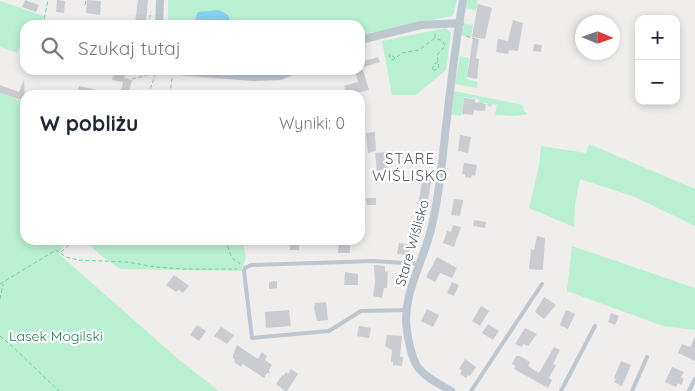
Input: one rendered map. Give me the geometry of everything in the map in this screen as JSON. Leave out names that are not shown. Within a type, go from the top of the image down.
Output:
[{"type":"street","points":[[160,0],[160,20]]},
{"type":"street","name":"Stare Wiślisko","points":[[451,391],[427,377],[416,366],[406,330],[406,310],[432,227],[440,185],[463,0]]},
{"type":"street","points":[[365,39],[434,23],[460,22]]},
{"type":"street","points":[[228,75],[253,77],[282,75]]},
{"type":"lane","points":[[406,310],[361,311],[329,331],[252,338],[244,272],[246,267],[251,265],[373,260],[420,264]]},
{"type":"lane","points":[[472,391],[542,284]]},
{"type":"lane","points":[[561,391],[595,326]]},
{"type":"lane","points":[[632,391],[647,357]]},
{"type":"lane","points":[[689,391],[695,379]]},
{"type":"path","points":[[45,20],[48,0]]},
{"type":"path","points":[[85,5],[86,0]]},
{"type":"path","points":[[434,23],[435,37]]},
{"type":"path","points":[[461,36],[475,39]]},
{"type":"path","points":[[395,58],[402,53],[419,50],[435,37]]},
{"type":"path","points":[[435,37],[443,41],[444,46],[437,55],[438,62]]},
{"type":"path","points":[[132,79],[147,75]]},
{"type":"path","points":[[150,90],[156,75]]},
{"type":"path","points":[[171,90],[172,81]]},
{"type":"path","points":[[59,253],[68,245]]},
{"type":"path","points":[[227,245],[232,258],[246,267]]},
{"type":"path","points":[[0,284],[56,250],[66,257],[78,260],[127,262],[156,267],[232,270],[246,267]]},
{"type":"path","points":[[0,299],[3,283]]},
{"type":"path","points":[[0,336],[59,391]]},
{"type":"green space","points":[[168,0],[457,0],[452,16],[365,34],[365,20],[168,20]]},
{"type":"green space","points":[[466,0],[478,0],[476,11],[465,8]]},
{"type":"green space","points":[[0,1],[44,16],[44,20],[20,20],[20,48],[17,53],[0,47]]},
{"type":"green space","points":[[463,23],[473,25],[471,37],[461,35]]},
{"type":"green space","points":[[446,28],[451,33],[446,70],[416,95],[392,95],[382,41]]},
{"type":"green space","points":[[460,56],[469,58],[467,79],[478,82],[477,88],[455,84]]},
{"type":"green space","points":[[454,91],[523,105],[524,111],[528,114],[515,116],[495,115],[497,105],[492,104],[491,107],[487,106],[487,103],[483,103],[481,111],[478,111],[479,99],[464,97],[461,116],[451,114]]},
{"type":"green space","name":"Lasek Mogilski","points":[[0,93],[20,100],[20,245],[65,245],[58,253],[178,359],[219,391],[0,391]]},
{"type":"green space","points":[[589,144],[695,189],[695,226],[635,197],[580,179],[575,204],[574,227],[529,208],[539,166],[541,146],[586,153]]},
{"type":"green space","points":[[90,245],[243,245],[246,258],[241,271],[120,269]]},
{"type":"green space","points":[[572,246],[695,288],[695,330],[663,326],[567,291]]},
{"type":"water","points":[[219,10],[228,15],[230,20],[195,20],[198,12]]},
{"type":"building","points":[[25,0],[39,5],[36,12],[22,7]]},
{"type":"building","points":[[57,0],[65,1],[64,13],[56,12]]},
{"type":"building","points":[[87,0],[101,1],[100,15],[86,13]]},
{"type":"building","points":[[138,0],[148,0],[146,20],[135,20]]},
{"type":"building","points":[[478,4],[492,8],[485,39],[472,37]]},
{"type":"building","points":[[513,20],[523,23],[518,51],[509,50],[508,54],[496,52],[498,39],[508,41]]},
{"type":"building","points":[[473,38],[479,39],[476,58],[479,59],[477,79],[467,77]]},
{"type":"building","points":[[534,44],[542,45],[541,52],[533,51]]},
{"type":"building","points":[[378,57],[380,62],[365,66],[365,61]]},
{"type":"building","points":[[114,75],[125,75],[124,78],[132,80],[129,90],[121,90],[123,82],[112,80]]},
{"type":"building","points":[[356,75],[364,75],[369,90],[345,90],[344,86],[358,82]]},
{"type":"building","points":[[24,79],[24,90],[20,90],[20,99],[0,93],[0,85],[19,92]]},
{"type":"building","points":[[79,86],[97,90],[78,90]]},
{"type":"building","points":[[464,98],[475,99],[475,102],[486,104],[485,111],[474,110],[473,115],[462,114]]},
{"type":"building","points":[[375,132],[376,151],[368,153],[366,133]]},
{"type":"building","points":[[460,135],[471,137],[468,153],[458,151]]},
{"type":"building","points":[[386,152],[388,169],[377,171],[375,153]]},
{"type":"building","points":[[464,163],[477,165],[475,176],[472,175],[471,178],[465,177],[465,174],[462,174]]},
{"type":"building","points":[[424,169],[430,170],[432,175],[427,208],[418,206]]},
{"type":"building","points":[[366,198],[376,198],[376,205],[367,205]]},
{"type":"building","points":[[454,199],[463,200],[460,216],[451,215]]},
{"type":"building","points":[[474,220],[486,222],[485,228],[473,226]]},
{"type":"building","points":[[453,225],[461,227],[454,247],[443,243],[447,231],[451,232]]},
{"type":"building","points":[[537,236],[545,238],[543,270],[529,269],[531,249],[534,250]]},
{"type":"building","points":[[399,243],[411,245],[409,255],[397,254]]},
{"type":"building","points":[[290,245],[299,245],[299,250],[290,250]]},
{"type":"building","points":[[339,245],[350,245],[350,253],[338,253]]},
{"type":"building","points":[[437,257],[457,268],[452,278],[440,273],[435,282],[426,277]]},
{"type":"building","points":[[374,265],[385,266],[385,272],[388,271],[387,288],[384,288],[382,298],[373,296],[375,283]]},
{"type":"building","points":[[345,272],[358,274],[358,285],[344,285]]},
{"type":"building","points":[[174,275],[189,286],[183,293],[179,290],[176,292],[166,285]]},
{"type":"building","points":[[277,281],[277,288],[269,289],[269,282]]},
{"type":"building","points":[[452,282],[459,285],[454,296],[447,293]]},
{"type":"building","points":[[544,297],[556,305],[544,319],[535,312]]},
{"type":"building","points":[[326,302],[328,320],[317,321],[314,308],[315,303]]},
{"type":"building","points":[[481,306],[489,311],[480,326],[472,321]]},
{"type":"building","points":[[427,309],[439,315],[433,327],[421,321]]},
{"type":"building","points":[[289,310],[291,326],[266,328],[265,312]]},
{"type":"building","points":[[566,310],[575,314],[568,329],[560,325]]},
{"type":"building","points":[[611,313],[619,316],[615,325],[608,322]]},
{"type":"building","points":[[488,324],[499,331],[493,340],[482,333]]},
{"type":"building","points":[[197,325],[206,331],[199,341],[190,335]]},
{"type":"building","points":[[359,326],[371,328],[369,338],[357,336]]},
{"type":"building","points":[[221,327],[234,335],[227,344],[214,336]]},
{"type":"building","points":[[525,328],[537,334],[528,346],[523,344],[522,347],[515,344]]},
{"type":"building","points":[[387,335],[402,336],[400,357],[403,357],[402,366],[393,365],[393,362],[391,362],[392,350],[385,346]]},
{"type":"building","points":[[695,337],[695,361],[678,353],[682,344],[690,347]]},
{"type":"building","points":[[237,345],[258,359],[262,352],[267,356],[265,360],[272,365],[269,370],[270,373],[267,373],[264,378],[243,364],[241,367],[234,362],[233,355]]},
{"type":"building","points":[[554,347],[560,350],[553,364],[556,365],[549,378],[552,380],[548,388],[514,369],[515,366],[512,364],[516,356],[520,356],[530,362],[528,366],[539,373]]},
{"type":"building","points":[[465,359],[476,367],[470,376],[468,375],[466,378],[460,374],[462,370],[459,369]]},
{"type":"building","points":[[621,361],[631,365],[622,386],[614,382]]},
{"type":"building","points":[[672,367],[684,372],[681,377],[684,379],[681,385],[678,383],[676,387],[665,382]]},
{"type":"building","points":[[291,369],[298,374],[287,391],[285,391],[276,384],[282,375],[286,372],[288,374]]},
{"type":"district","name":"STARE WIŚLISKO","points":[[410,166]]}]
